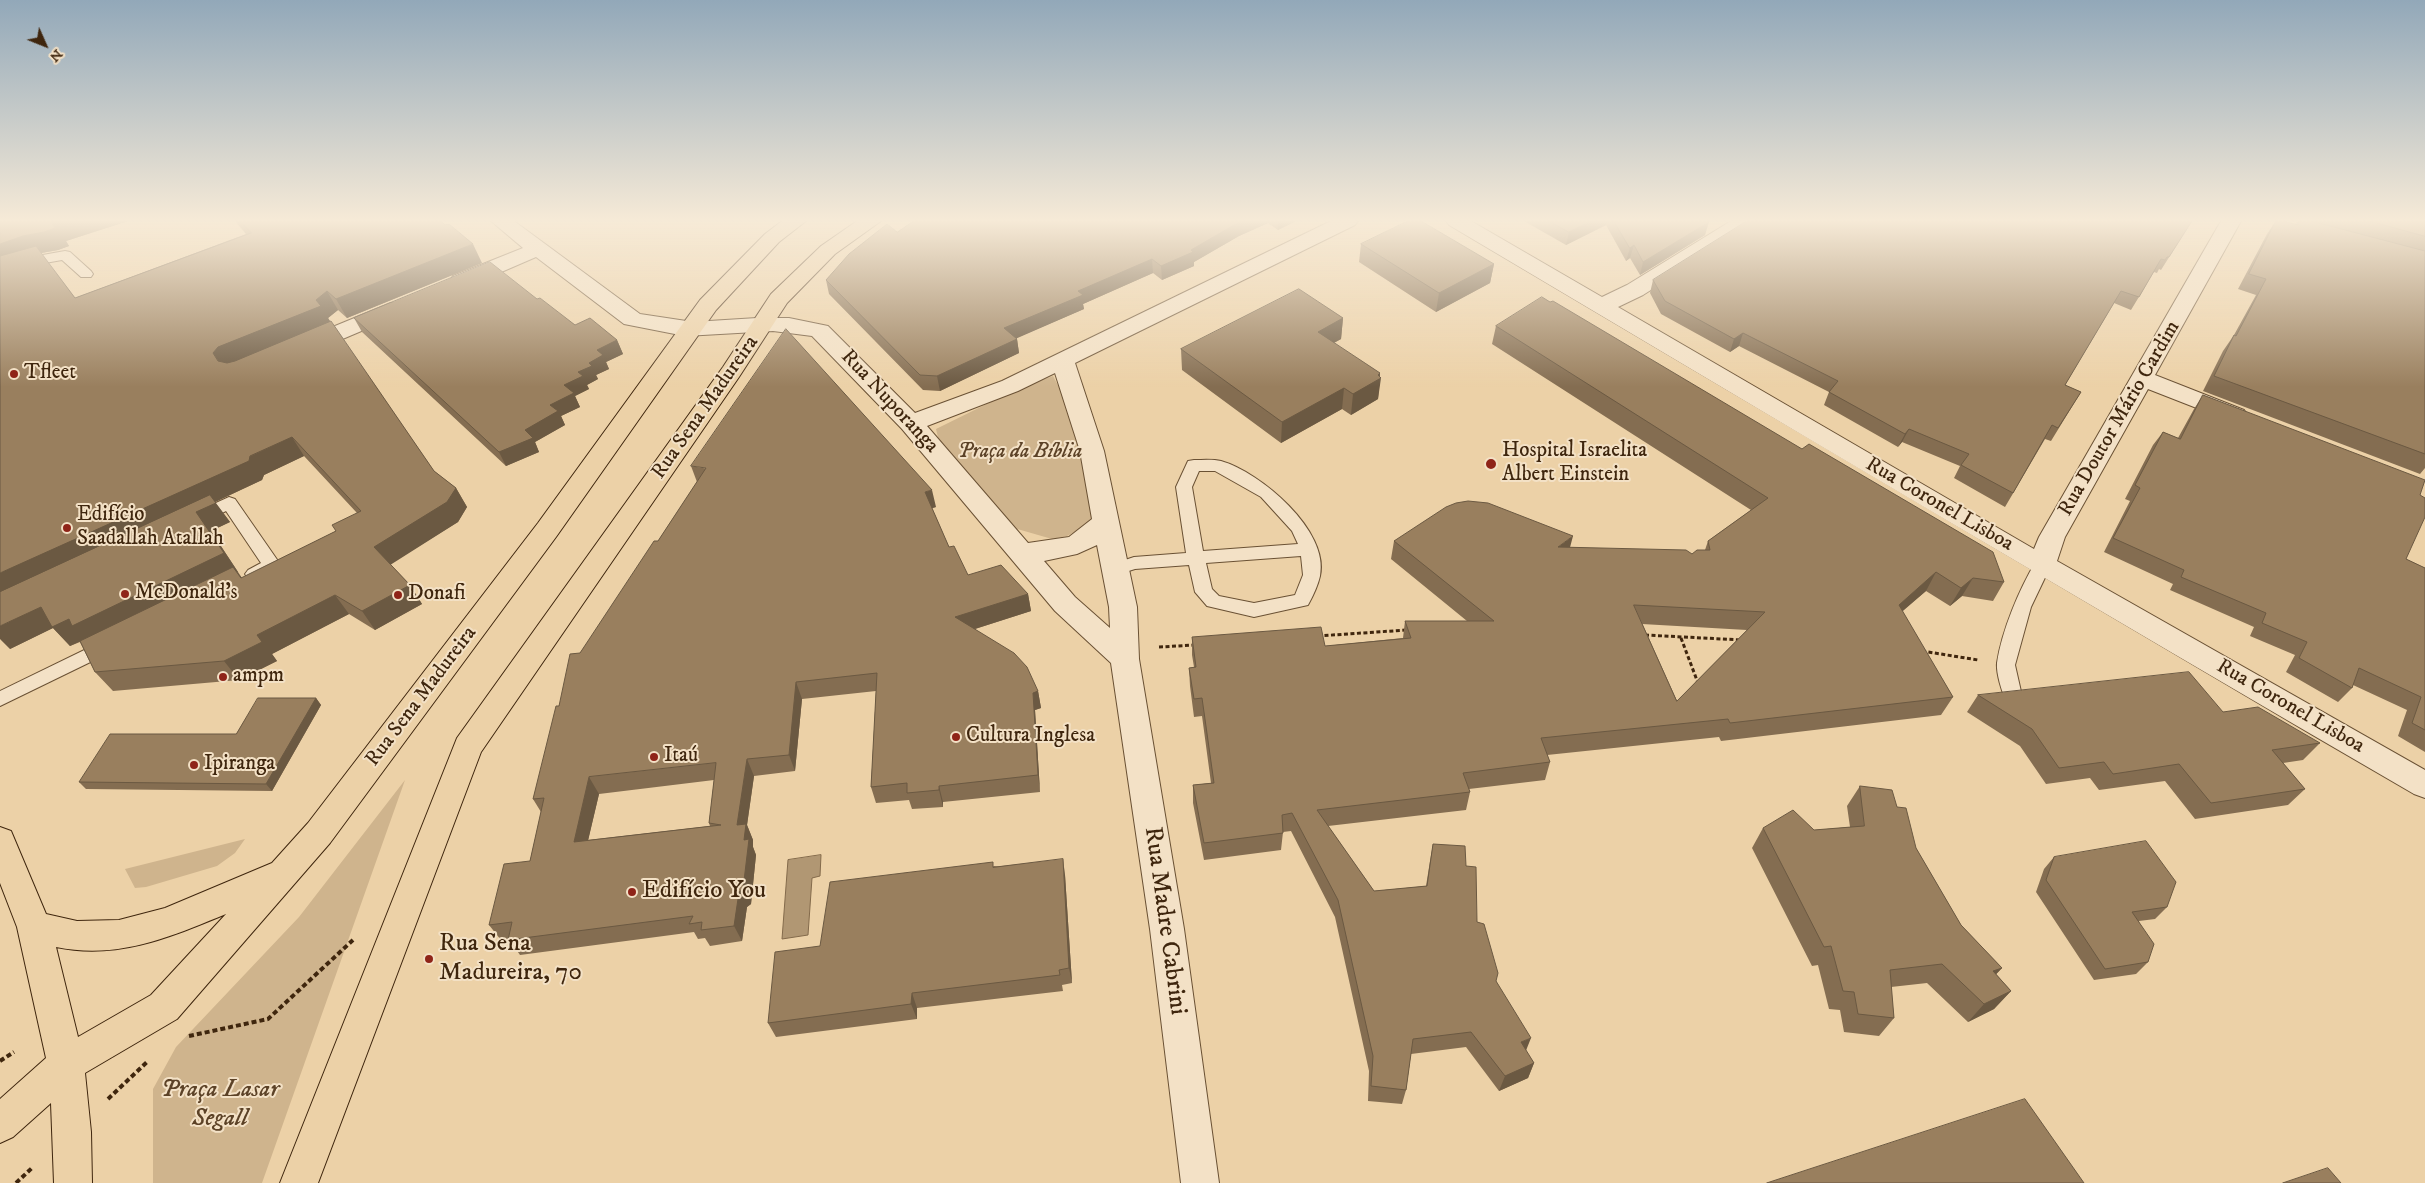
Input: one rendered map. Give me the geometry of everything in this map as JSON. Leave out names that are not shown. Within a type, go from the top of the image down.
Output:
[{"type":"main road","name":"Rua Sena Madureira","points":[[0,1124],[66,1064],[164,1007],[284,870],[319,833],[547,530],[708,306],[736,276]]},
{"type":"main road","name":"Rua Sena Madureira","points":[[299,1183],[468,747],[780,300],[801,276]]},
{"type":"main road","points":[[0,841],[34,927],[66,1064],[72,1132],[73,1183]]},
{"type":"main road","points":[[34,927],[77,936],[119,935],[168,922],[214,904],[284,870]]},
{"type":"street","points":[[438,290],[472,276]]},
{"type":"street","name":"Rua Nuporanga","points":[[575,276],[632,319],[655,325],[692,329],[764,324],[802,325],[820,331],[911,423],[1020,553],[1066,604],[1125,659]]},
{"type":"street","points":[[911,423],[1010,386],[1063,362],[1236,276]]},
{"type":"street","name":"Rua Coronel Lisboa","points":[[1548,276],[2042,566],[2425,785]]},
{"type":"street","points":[[1599,307],[1635,290],[1657,276]]},
{"type":"street","name":"Rua Doutor Mário Cardim","points":[[2042,566],[2052,537],[2200,276]]},
{"type":"street","points":[[284,355],[411,302]]},
{"type":"street","name":"Rua Madre Cabrini","points":[[1063,362],[1092,451],[1123,607],[1125,659],[1167,929],[1200,1183]]},
{"type":"street","points":[[2143,379],[2259,424]]},
{"type":"street","points":[[1020,553],[1050,551],[1082,543],[1092,537],[1106,521]]},
{"type":"lane","points":[[1194,465],[1218,466],[1267,493],[1298,528],[1309,549],[1312,575],[1302,600],[1254,610],[1213,602],[1204,592],[1196,559],[1184,488],[1194,465]]},
{"type":"lane","points":[[188,523],[229,503],[272,565],[237,583]]},
{"type":"lane","points":[[1116,569],[1134,563],[1309,549]]},
{"type":"lane","points":[[2013,696],[2006,665],[2022,607],[2042,566]]},
{"type":"lane","points":[[0,699],[121,640]]},
{"type":"path","points":[[1315,636],[1413,629]]},
{"type":"path","points":[[1642,635],[1750,640]]},
{"type":"path","points":[[1680,637],[1701,691]]},
{"type":"path","points":[[1125,659],[1159,647],[1198,644]]},
{"type":"path","points":[[1913,650],[2006,665]]},
{"type":"path","points":[[181,1038],[268,1019],[355,938]]},
{"type":"path","points":[[0,1061],[14,1052]]},
{"type":"green space","name":"Praça da Bíblia","points":[[1053,376],[1065,398],[1095,504],[1094,517],[1080,529],[1067,536],[1052,539],[1000,524],[941,450],[936,429],[1013,391]]},
{"type":"green space","name":"Praça Lasar Segall","points":[[405,780],[262,1183],[153,1183],[153,1089],[176,1047],[299,917]]},
{"type":"green space","points":[[245,839],[235,853],[217,866],[146,887],[135,888],[125,869]]},
{"type":"shaded area","points":[[821,855],[820,876],[812,878],[808,935],[782,939],[788,860]]},
{"type":"building","points":[[0,276],[59,276],[75,298],[134,276],[393,276],[336,299],[327,291],[316,300],[321,306],[218,347],[213,353],[218,361],[227,363],[235,361],[331,321],[434,471],[456,488],[447,502],[374,547],[410,585],[362,611],[335,595],[257,635],[262,642],[224,661],[95,672],[80,641],[233,567],[241,578],[336,531],[332,525],[361,511],[292,437],[250,456],[249,461],[0,573]]},
{"type":"building","points":[[455,276],[508,276],[575,325],[590,318],[617,340],[597,350],[603,355],[589,363],[592,366],[578,372],[583,376],[564,385],[574,393],[550,405],[558,411],[525,430],[533,438],[499,452],[354,318]]},
{"type":"building","points":[[829,276],[1112,276],[1078,291],[1083,295],[1004,328],[1017,339],[937,376],[920,375],[826,280]]},
{"type":"building","points":[[1412,276],[1471,276],[1439,293]]},
{"type":"building","points":[[1659,276],[2151,276],[2139,297],[2121,291],[2065,385],[2081,392],[2058,428],[2052,425],[2013,493],[1961,465],[1969,454],[1909,429],[1905,434],[1829,392],[1838,381],[1743,333],[1734,339],[1665,301],[1653,280]]},
{"type":"building","points":[[2257,276],[2425,276],[2425,454],[2214,376],[2234,335],[2236,336],[2266,279]]},
{"type":"building","points":[[1299,289],[1343,318],[1318,332],[1380,373],[1378,375],[1381,378],[1353,394],[1344,388],[1282,422],[1181,349]]},
{"type":"building","points":[[1542,297],[1550,302],[1553,301],[1802,449],[1809,444],[1993,552],[2004,582],[1973,578],[1961,588],[1936,572],[1899,605],[1953,697],[1730,723],[1728,719],[1541,738],[1550,762],[1463,773],[1470,792],[1317,810],[1374,891],[1427,886],[1433,844],[1465,846],[1466,866],[1476,867],[1477,922],[1484,924],[1498,973],[1496,981],[1531,1038],[1521,1042],[1534,1063],[1505,1076],[1471,1032],[1413,1039],[1406,1090],[1371,1086],[1373,1056],[1338,900],[1292,813],[1282,815],[1283,833],[1204,843],[1193,785],[1214,783],[1202,698],[1194,699],[1189,668],[1196,667],[1192,637],[1321,627],[1325,646],[1411,638],[1405,621],[1494,621],[1394,541],[1446,507],[1456,503],[1468,501],[1488,503],[1573,536],[1558,547],[1686,550],[1692,554],[1697,550],[1710,550],[1708,541],[1768,498],[1496,326]],"holes":[[[1634,605],[1765,612],[1677,701]]]},
{"type":"building","points":[[786,329],[932,490],[925,492],[949,547],[954,546],[968,575],[1001,565],[1028,594],[955,617],[1014,653],[1027,667],[1038,691],[1033,693],[1038,775],[939,786],[939,790],[907,793],[907,783],[871,787],[877,673],[796,682],[789,755],[747,759],[737,825],[746,824],[744,840],[749,839],[743,889],[739,892],[734,926],[701,930],[702,922],[689,924],[693,916],[508,940],[512,922],[489,925],[504,864],[530,861],[544,798],[533,799],[556,706],[559,706],[570,654],[580,653],[654,541],[658,541],[706,468],[691,466]],"holes":[[[716,763],[709,823],[721,825],[574,842],[589,777]]]},
{"type":"building","points":[[2203,395],[2425,480],[2420,495],[2425,498],[2425,517],[2406,559],[2425,568],[2425,730],[2412,723],[2421,697],[2359,668],[2352,688],[2299,658],[2307,642],[2262,623],[2266,613],[2181,577],[2184,570],[2113,538],[2140,488],[2135,485],[2163,432],[2180,439]]},
{"type":"building","points":[[210,495],[216,503],[196,512],[224,553],[72,626],[69,619],[52,627],[41,607],[0,626],[0,592]]},
{"type":"building","points":[[2189,672],[2223,712],[2258,707],[2320,743],[2272,750],[2305,789],[2211,803],[2179,764],[2113,774],[2104,762],[2059,768],[2032,729],[1978,695]]},
{"type":"building","name":"Ipiranga","points":[[258,698],[316,698],[266,784],[79,782],[110,734],[236,734]]},
{"type":"building","points":[[1860,786],[1892,790],[1897,807],[1906,808],[1916,848],[1961,925],[2002,968],[1993,971],[2011,991],[1984,1004],[1942,964],[1890,970],[1894,1018],[1858,1014],[1854,992],[1843,991],[1831,946],[1824,947],[1763,828],[1793,810],[1814,830],[1864,826]]},
{"type":"building","points":[[2146,841],[2176,882],[2167,907],[2132,912],[2154,944],[2148,962],[2105,969],[2046,880],[2054,857]]},
{"type":"building","points":[[1063,859],[1069,968],[1059,970],[1060,975],[912,993],[911,1004],[768,1023],[775,952],[820,946],[830,882],[993,862],[993,867]]},
{"type":"building","points":[[2025,1099],[2084,1183],[1767,1183]]},
{"type":"building","points":[[2328,1168],[2341,1183],[2283,1183]]},
{"type":"place","name":"Tfleet","points":[[14,374]]},
{"type":"place","name":"Hospital Israelita Albert Einstein","points":[[1491,464]]},
{"type":"place","name":"Edifício Saadallah Atallah","points":[[67,528]]},
{"type":"place","name":"McDonald's","points":[[125,594]]},
{"type":"place","name":"Donafi","points":[[398,595]]},
{"type":"place","name":"ampm","points":[[223,677]]},
{"type":"place","name":"Cultura Inglesa","points":[[956,737]]},
{"type":"place","name":"Itaú","points":[[654,757]]},
{"type":"place","name":"Ipiranga","points":[[194,765]]},
{"type":"place","name":"Edifício You","points":[[632,892]]},
{"type":"place","name":"Rua Sena Madureira, 70","points":[[429,959]]}]
